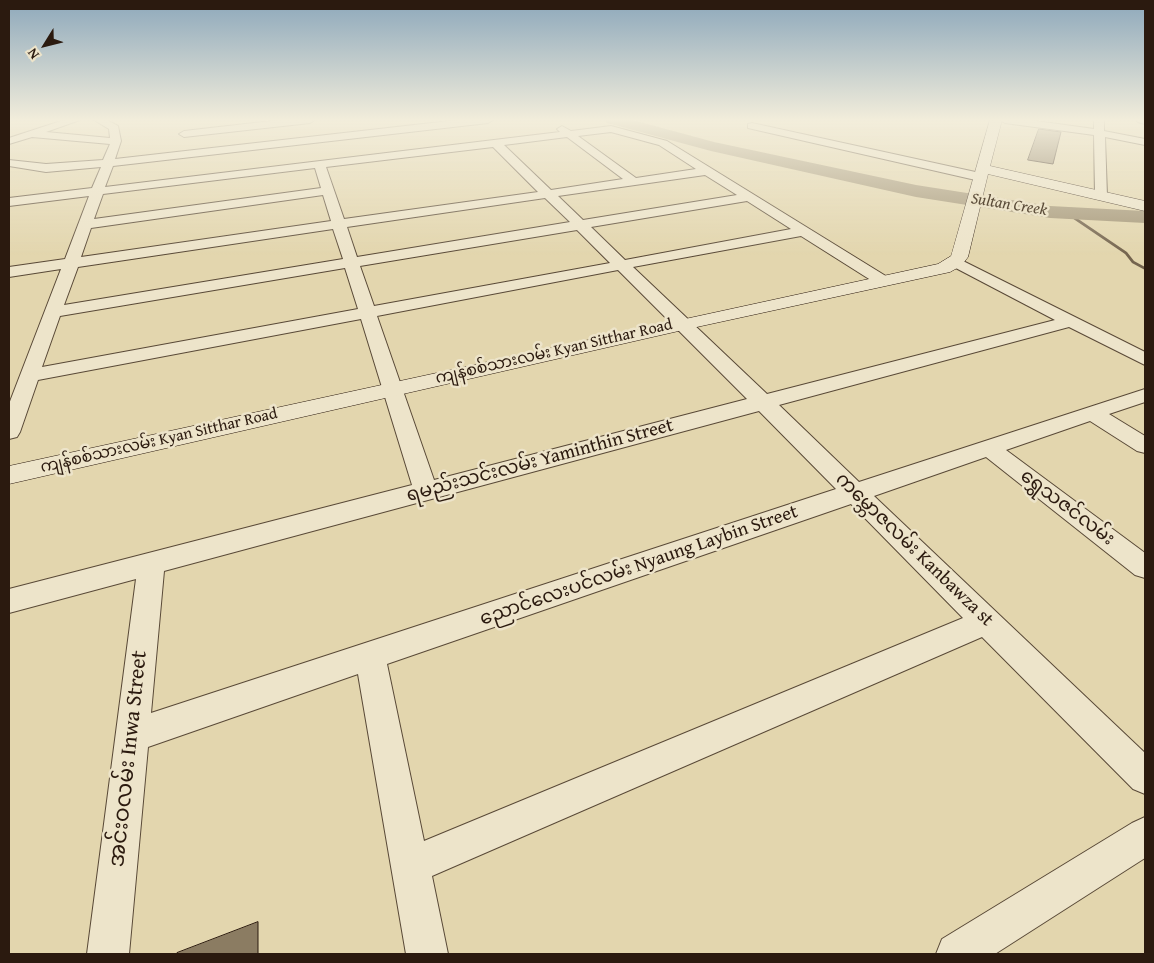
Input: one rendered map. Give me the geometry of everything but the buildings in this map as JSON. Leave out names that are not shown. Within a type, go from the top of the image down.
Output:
[{"type":"main road","points":[[955,262],[959,257],[983,165]]},
{"type":"main road","points":[[981,172],[1145,206]]},
{"type":"main road","name":"ကျန်စစ်သားလမ်း Kyan Sitthar Road","points":[[9,475],[683,324],[944,268],[955,262]]},
{"type":"street","points":[[23,165],[46,168],[93,165]]},
{"type":"street","points":[[9,432],[107,165]]},
{"type":"street","points":[[9,202],[311,165]]},
{"type":"street","points":[[319,165],[426,491]]},
{"type":"street","name":"ကမ္ဘောဇလမ်း Kanbawza st","points":[[518,165],[763,402],[1145,777]]},
{"type":"street","points":[[611,165],[633,181]]},
{"type":"street","points":[[697,165],[883,281]]},
{"type":"street","points":[[946,165],[981,172]]},
{"type":"street","points":[[1100,165],[1101,196]]},
{"type":"street","points":[[9,272],[707,171]]},
{"type":"street","points":[[84,225],[328,191]]},
{"type":"street","points":[[52,312],[749,197]]},
{"type":"street","points":[[28,376],[804,231]]},
{"type":"street","points":[[955,262],[1145,358]]},
{"type":"street","name":"ရမည်းသင်းလမ်း Yaminthin Street","points":[[9,601],[1071,321]]},
{"type":"street","name":"ညောင်လေးပင်လမ်း Nyaung Laybin Street","points":[[132,736],[1145,395]]},
{"type":"street","points":[[1092,413],[1145,446]]},
{"type":"street","name":"ရွှေသဇင်လမ်း","points":[[989,448],[1145,567]]},
{"type":"street","name":"အင်းဝလမ်း Inwa Street","points":[[108,954],[151,563]]},
{"type":"street","points":[[410,866],[987,621]]},
{"type":"street","points":[[370,656],[427,954]]},
{"type":"street","points":[[957,954],[1145,836]]},
{"type":"waterway","name":"Sultan Creek","points":[[797,165],[916,191],[1050,212],[1145,217]]},
{"type":"waterway","points":[[1067,213],[1126,253],[1133,262],[1145,269]]}]
